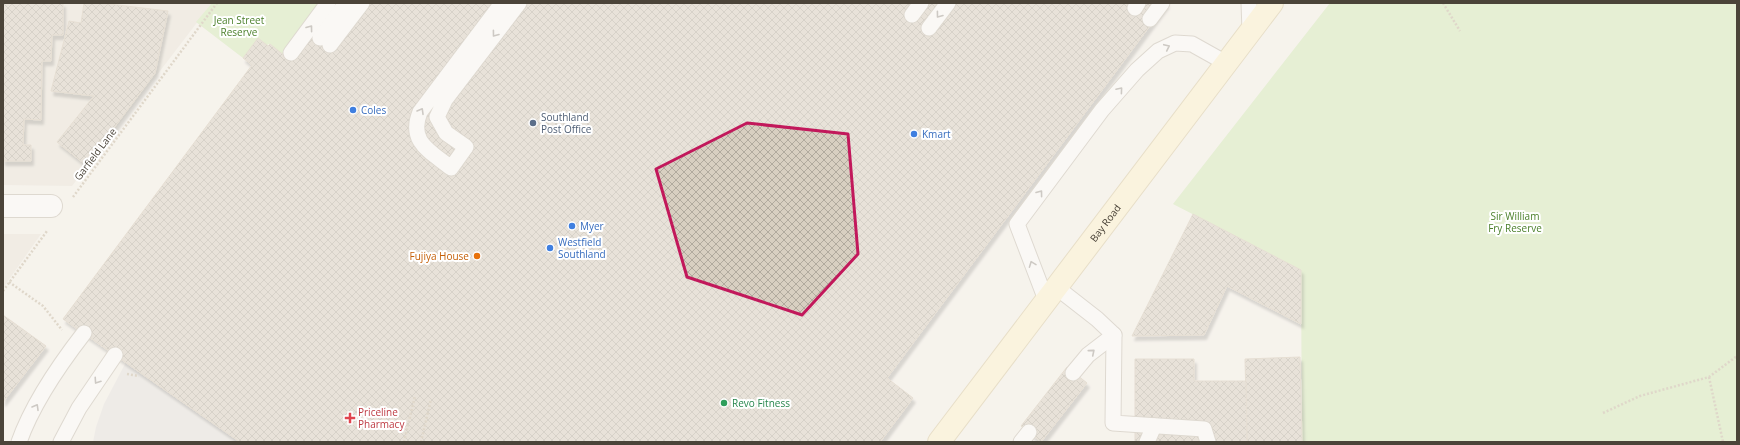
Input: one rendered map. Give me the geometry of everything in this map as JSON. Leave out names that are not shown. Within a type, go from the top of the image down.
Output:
[{"type":"main road","name":"Bay Road","points":[[944,438],[1051,293],[1272,3]]},
{"type":"street","points":[[3,206],[60,204]]},
{"type":"lane","points":[[291,53],[328,3]]},
{"type":"lane","points":[[346,3],[325,42],[362,3]]},
{"type":"lane","points":[[502,3],[420,112],[416,122],[416,131],[419,140],[424,146],[451,168],[466,147],[446,133],[437,117],[445,100],[519,3]]},
{"type":"lane","points":[[929,28],[948,3]]},
{"type":"lane","points":[[1150,19],[1162,3]]},
{"type":"lane","points":[[1249,3],[1250,31]]},
{"type":"lane","points":[[1208,442],[1204,429],[1113,423],[1114,335],[1097,319],[1051,293],[1017,224],[1098,116],[1146,61],[1158,51],[1175,43],[1192,44],[1226,63]]},
{"type":"lane","points":[[19,442],[25,425],[57,370],[84,333]]},
{"type":"lane","points":[[1073,373],[1088,355],[1114,335]]},
{"type":"lane","points":[[61,442],[79,408],[115,355]]},
{"type":"lane","points":[[1147,442],[1154,426]]},
{"type":"path","name":"Garfield Lane","points":[[60,204],[217,3]]},
{"type":"path","points":[[1443,3],[1460,31]]},
{"type":"path","points":[[3,291],[48,229]]},
{"type":"path","points":[[10,282],[43,306],[64,332]]},
{"type":"path","points":[[1603,412],[1640,396],[1709,377],[1737,356]]},
{"type":"path","points":[[129,376],[139,376]]},
{"type":"path","points":[[1709,377],[1723,442]]},
{"type":"path","points":[[404,442],[415,396]]},
{"type":"path","points":[[421,442],[431,399]]},
{"type":"highlighted area","points":[[747,123],[848,134],[858,254],[802,315],[687,277],[656,169]]},
{"type":"shaded area","points":[[3,3],[212,3],[72,186],[3,185]]},
{"type":"shaded area","points":[[3,234],[41,234],[3,288]]},
{"type":"shaded area","points":[[160,318],[262,442],[93,442],[96,427],[104,404],[125,364]]},
{"type":"green space","name":"Jean Street Reserve","points":[[212,3],[327,3],[286,57],[269,44],[243,58],[196,22]]},
{"type":"green space","name":"Sir William Fry Reserve","points":[[1330,3],[1737,3],[1737,442],[1302,442],[1301,270],[1173,204]]},
{"type":"building","points":[[3,3],[63,3],[63,35],[52,35],[51,61],[42,61],[41,120],[24,119],[23,145],[31,145],[31,161],[3,161]]},
{"type":"building","points":[[84,3],[101,3],[168,11],[155,73],[86,165],[57,142],[94,96],[51,91],[69,21],[81,23]]},
{"type":"building","name":"Westfield Southland","points":[[327,3],[1167,3],[887,378],[913,398],[880,442],[240,442],[63,319],[252,65],[243,58],[258,38],[268,46],[270,44],[286,57]]},
{"type":"building","points":[[1193,214],[1301,270],[1301,324],[1227,286],[1204,335],[1132,336]]},
{"type":"building","points":[[3,315],[46,346],[3,402]]},
{"type":"building","points":[[1300,357],[1302,442],[1247,442],[1245,359]]},
{"type":"building","points":[[1135,359],[1194,359],[1194,381],[1246,381],[1247,442],[1135,442]]},
{"type":"building","points":[[1067,367],[1087,383],[1041,442],[1021,426]]},
{"type":"place","name":"Coles","points":[[353,110]]},
{"type":"place","name":"Southland Post Office","points":[[533,123]]},
{"type":"place","name":"Kmart","points":[[914,134]]},
{"type":"place","name":"Myer","points":[[572,226]]},
{"type":"place","name":"Westfield Southland","points":[[550,248]]},
{"type":"place","name":"Fujiya House","points":[[477,256]]},
{"type":"place","name":"Revo Fitness","points":[[724,403]]},
{"type":"place","name":"Priceline Pharmacy","points":[[350,418]]}]
